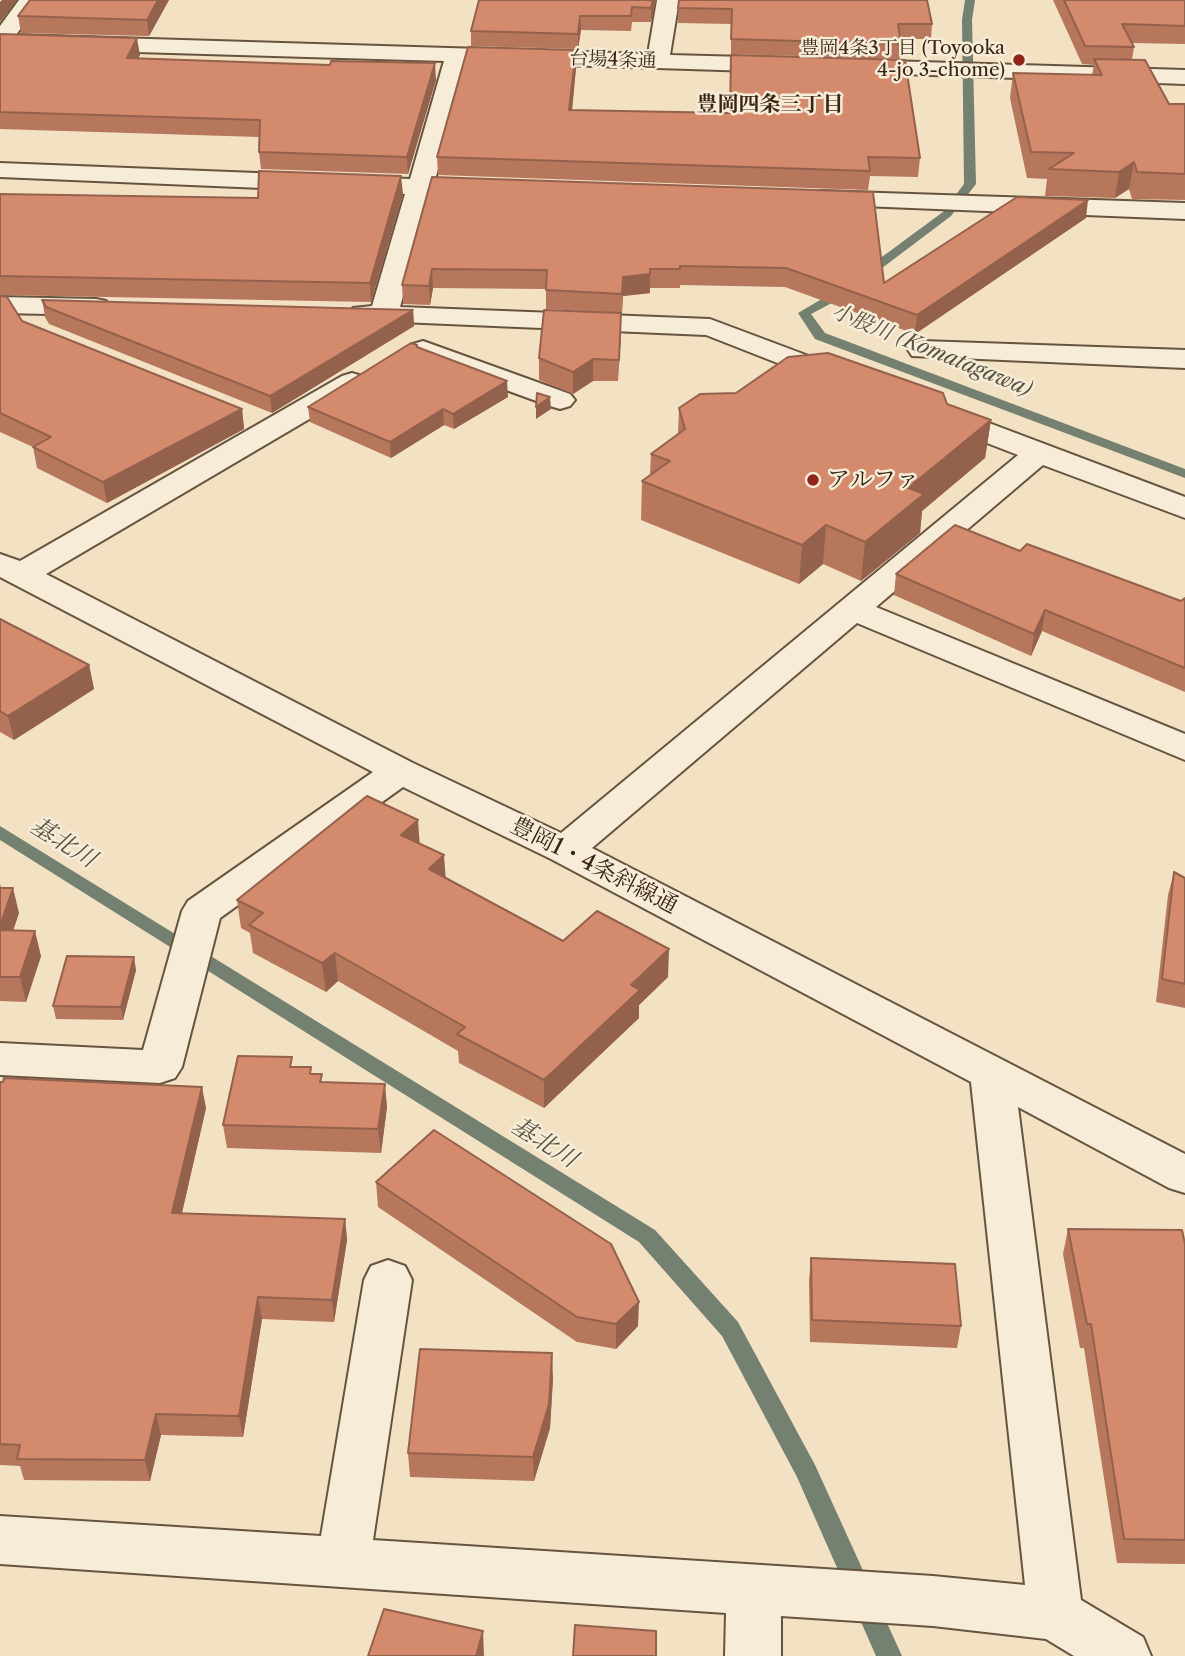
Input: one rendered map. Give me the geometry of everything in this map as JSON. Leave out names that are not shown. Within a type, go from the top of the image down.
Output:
[{"type":"street","points":[[0,62],[5,41],[30,0]]},
{"type":"street","points":[[658,61],[668,0]]},
{"type":"street","name":"台場4条通","points":[[5,41],[803,65]]},
{"type":"street","points":[[384,314],[457,56]]},
{"type":"street","points":[[830,66],[1185,77]]},
{"type":"street","points":[[0,170],[502,189]]},
{"type":"street","points":[[791,198],[1185,211]]},
{"type":"street","points":[[11,305],[119,308]]},
{"type":"street","points":[[11,305],[37,332]]},
{"type":"street","points":[[342,313],[710,327],[859,384]]},
{"type":"street","points":[[11,569],[275,428],[454,317]]},
{"type":"street","points":[[922,350],[1185,359]]},
{"type":"street","points":[[396,354],[560,400]]},
{"type":"street","points":[[911,404],[1185,508]]},
{"type":"street","points":[[238,413],[275,428]]},
{"type":"street","points":[[565,850],[855,610],[1040,452]]},
{"type":"street","name":"豊岡1・4条斜線通","points":[[11,569],[400,771],[565,850],[1185,1175]]},
{"type":"street","points":[[855,610],[1185,748]]},
{"type":"street","points":[[0,1059],[160,1067],[202,911],[400,771]]},
{"type":"street","points":[[992,1075],[1055,1614]]},
{"type":"street","points":[[343,1563],[388,1280]]},
{"type":"street","points":[[0,1540],[933,1601],[1055,1614],[1123,1656]]},
{"type":"street","points":[[753,1656],[778,1592]]},
{"type":"building","points":[[30,0],[158,0],[147,20],[18,16]]},
{"type":"building","points":[[479,0],[653,0],[651,8],[632,7],[631,16],[580,16],[578,34],[471,31]]},
{"type":"building","points":[[679,0],[927,0],[932,24],[898,24],[901,44],[731,39],[732,9],[678,8]]},
{"type":"building","points":[[1064,0],[1185,0],[1185,26],[1122,24],[1134,47],[1085,46]]},
{"type":"building","points":[[0,34],[137,38],[127,58],[330,65],[331,61],[435,63],[407,157],[259,152],[260,120],[0,112]]},
{"type":"building","points":[[468,47],[576,50],[569,110],[730,113],[731,55],[905,60],[920,158],[868,157],[870,171],[437,157]]},
{"type":"building","points":[[1094,59],[1145,60],[1169,104],[1185,104],[1185,174],[1137,172],[1134,162],[1119,172],[1049,169],[1074,153],[1031,152],[1013,73],[1102,75]]},
{"type":"building","points":[[259,171],[401,176],[370,283],[0,276],[0,194],[258,198]]},
{"type":"building","points":[[432,177],[873,192],[884,283],[1017,197],[1088,200],[917,315],[786,268],[680,266],[680,269],[650,269],[650,274],[623,277],[622,294],[546,290],[547,270],[432,269],[429,286],[402,285]]},
{"type":"building","points":[[0,296],[7,297],[22,321],[242,409],[103,482],[33,447],[51,437],[0,413]]},
{"type":"building","points":[[42,300],[413,310],[270,396],[46,307]]},
{"type":"building","points":[[544,310],[621,313],[619,360],[593,359],[573,372],[539,358]]},
{"type":"building","points":[[411,343],[507,381],[453,414],[443,409],[390,442],[308,407]]},
{"type":"building","name":"アルファ","points":[[828,353],[943,393],[947,404],[991,420],[908,488],[924,494],[865,542],[826,525],[802,545],[642,481],[670,461],[651,454],[685,429],[679,408],[700,394],[736,393],[788,357]]},
{"type":"building","points":[[537,393],[550,397],[536,407]]},
{"type":"building","points":[[955,525],[1020,551],[1027,544],[1181,601],[1185,598],[1185,668],[1045,610],[1034,634],[896,574]]},
{"type":"building","points":[[0,619],[89,665],[8,716],[0,711]]},
{"type":"building","points":[[367,796],[418,820],[401,835],[444,855],[429,869],[563,941],[597,911],[669,949],[631,985],[640,990],[544,1080],[457,1034],[465,1027],[335,953],[322,963],[249,925],[263,913],[237,900]]},
{"type":"building","points":[[1174,872],[1185,878],[1185,984],[1162,979]]},
{"type":"building","points":[[0,888],[13,888],[0,926]]},
{"type":"building","points":[[0,930],[35,931],[20,977],[0,977]]},
{"type":"building","points":[[67,956],[134,957],[121,1007],[53,1006]]},
{"type":"building","points":[[238,1056],[292,1057],[290,1067],[311,1067],[310,1074],[322,1074],[320,1082],[385,1084],[378,1129],[223,1125]]},
{"type":"building","points":[[4,1078],[202,1087],[172,1213],[345,1219],[332,1300],[258,1297],[239,1416],[156,1414],[145,1460],[17,1459],[20,1445],[0,1444],[0,1082],[3,1082]]},
{"type":"building","points":[[434,1130],[611,1244],[639,1302],[616,1324],[577,1317],[376,1182]]},
{"type":"building","points":[[1068,1229],[1182,1230],[1185,1244],[1185,1540],[1124,1539],[1091,1324],[1087,1324]]},
{"type":"building","points":[[811,1258],[955,1264],[961,1326],[812,1320]]},
{"type":"building","points":[[420,1349],[552,1353],[549,1404],[533,1457],[408,1453]]},
{"type":"building","points":[[384,1609],[483,1631],[476,1656],[368,1656]]},
{"type":"building","points":[[575,1625],[656,1631],[656,1656],[573,1656]]},
{"type":"waterway","name":"小股川 (Komatagawa)","points":[[970,0],[967,20],[970,184],[947,214],[841,293],[804,313],[820,336],[1185,474]]},
{"type":"waterway","name":"基北川","points":[[0,832],[647,1236],[730,1329],[807,1472],[889,1656]]},
{"type":"place","name":"豊岡4条3丁目 (Toyooka 4-jo 3-chome)","points":[[1019,60]]},
{"type":"place","name":"アルファ","points":[[813,480]]},
{"type":"district","name":"豊岡四条三丁目","points":[[770,105]]}]
